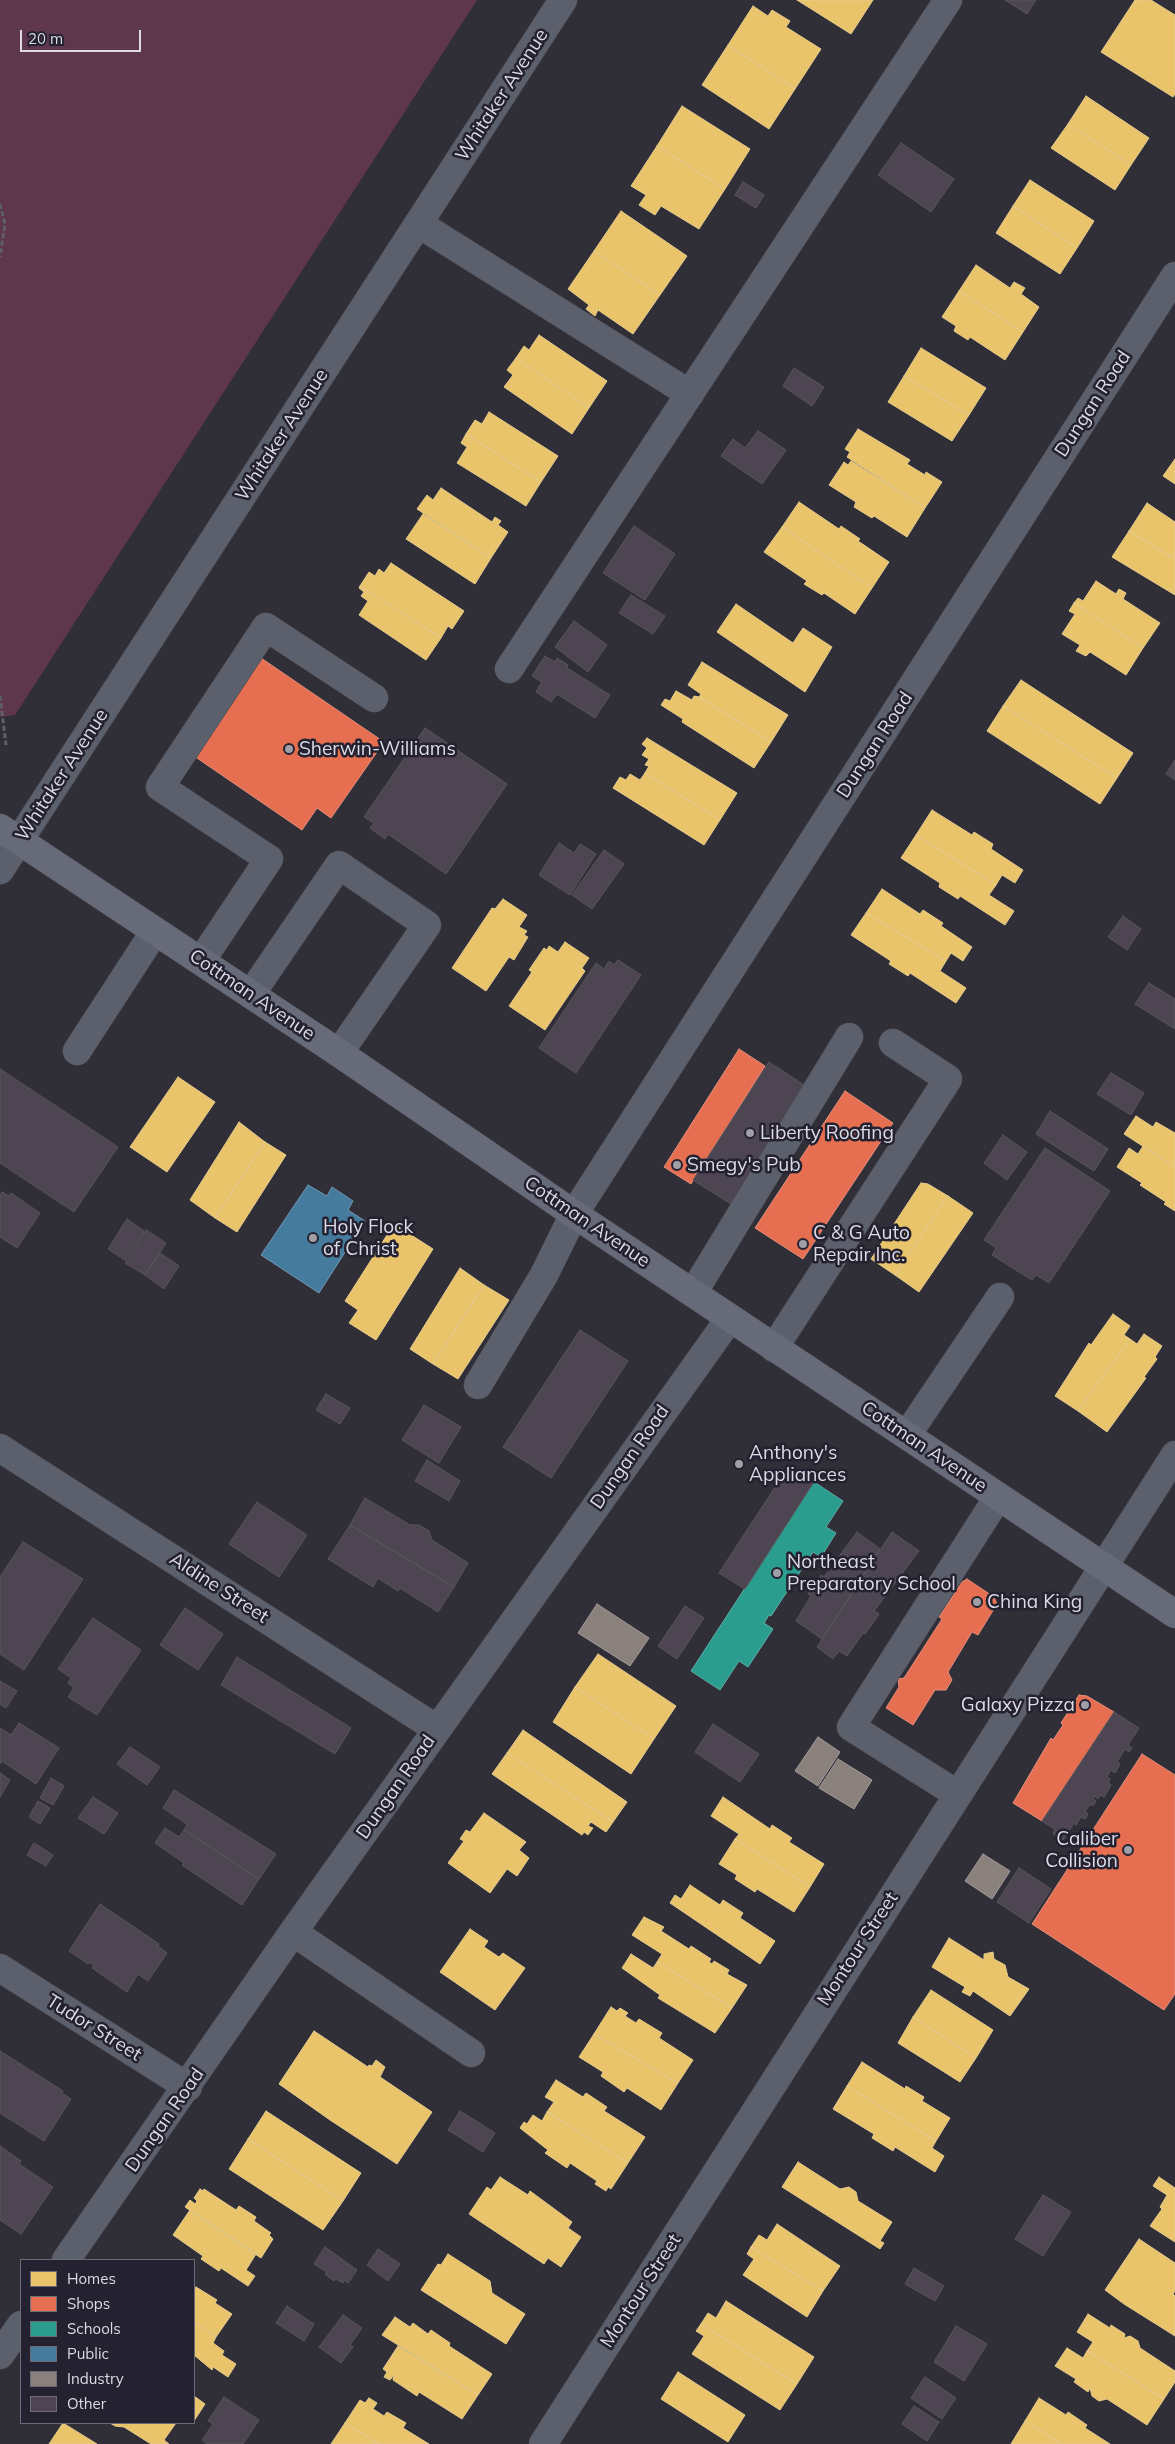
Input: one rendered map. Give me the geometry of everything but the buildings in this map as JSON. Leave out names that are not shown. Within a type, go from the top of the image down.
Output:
[{"type":"main road","name":"Cottman Avenue","points":[[10,834],[340,1053],[574,1214],[774,1348],[1175,1614]]},
{"type":"street","name":"Whitaker Avenue","points":[[0,870],[10,834],[419,224],[564,0]]},
{"type":"street","points":[[509,669],[948,0]]},
{"type":"street","points":[[419,224],[690,394]]},
{"type":"street","name":"Dungan Road","points":[[478,1385],[544,1276],[574,1214],[1175,276]]},
{"type":"street","points":[[201,961],[269,858],[160,787],[266,627],[374,698]]},
{"type":"street","points":[[251,994],[339,865],[347,870],[427,924],[340,1053]]},
{"type":"street","points":[[77,1051],[155,931]]},
{"type":"street","points":[[693,1293],[850,1037]]},
{"type":"street","points":[[774,1348],[948,1080],[893,1043]]},
{"type":"street","points":[[907,1435],[1000,1297]]},
{"type":"street","name":"Dungan Road","points":[[67,2259],[188,2087],[293,1932],[730,1318]]},
{"type":"street","name":"Aldine Street","points":[[0,1448],[437,1728]]},
{"type":"street","name":"Montour Street","points":[[543,2444],[1102,1566],[1175,1455]]},
{"type":"street","points":[[957,1794],[851,1727],[998,1497]]},
{"type":"street","points":[[293,1932],[471,2054]]},
{"type":"street","name":"Tudor Street","points":[[0,1968],[188,2087]]},
{"type":"street","points":[[0,2355],[20,2326]]},
{"type":"path","points":[[0,204],[5,224],[0,257]]},
{"type":"path","points":[[0,696],[6,745]]},
{"type":"shaded area","points":[[0,0],[477,0],[15,715],[0,717]]},
{"type":"place","name":"Sherwin-Williams","points":[[289,749]]},
{"type":"place","name":"Liberty Roofing","points":[[750,1133]]},
{"type":"place","name":"Smegy's Pub","points":[[677,1165]]},
{"type":"place","name":"Holy Flock of Christ","points":[[313,1238]]},
{"type":"place","name":"C & G Auto Repair Inc.","points":[[803,1244]]},
{"type":"place","name":"Anthony's Appliances","points":[[739,1464]]},
{"type":"place","name":"Northeast Preparatory School","points":[[777,1573]]},
{"type":"place","name":"China King","points":[[977,1602]]},
{"type":"place","name":"Galaxy Pizza","points":[[1085,1705]]},
{"type":"place","name":"Caliber Collision","points":[[1128,1850]]}]
